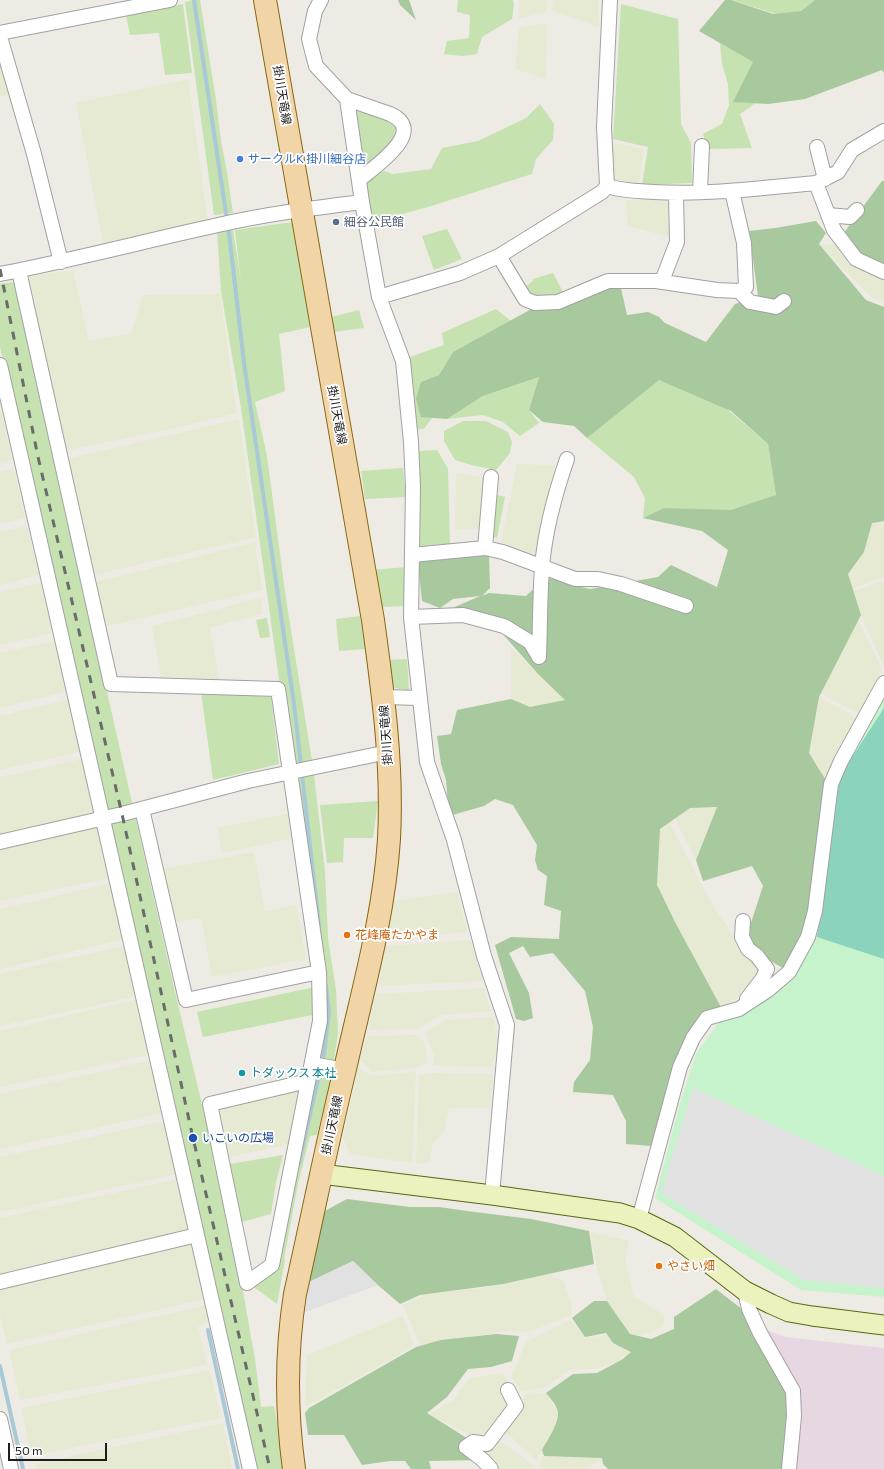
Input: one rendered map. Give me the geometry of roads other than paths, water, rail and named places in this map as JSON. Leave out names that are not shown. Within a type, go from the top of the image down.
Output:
[{"type":"main road","name":"掛川天竜線","points":[[265,0],[371,612],[384,697],[390,792],[388,840],[381,900],[367,975],[339,1069],[322,1174],[292,1310],[288,1356],[294,1469]]},
{"type":"street","points":[[0,33],[170,0]]},
{"type":"street","points":[[321,0],[315,11],[309,39],[316,66],[347,100],[390,114],[402,123],[404,134],[398,146],[359,180]]},
{"type":"street","points":[[379,297],[460,273],[499,256],[602,192],[607,186],[604,127],[610,0]]},
{"type":"street","points":[[0,37],[34,154],[61,262]]},
{"type":"street","points":[[347,100],[362,202],[379,297],[403,361],[411,442],[413,487],[411,617],[427,762],[454,840],[484,956],[507,1024],[492,1195]]},
{"type":"street","points":[[607,186],[620,190],[676,193],[732,190],[820,181],[838,172],[852,150],[884,131]]},
{"type":"street","points":[[700,192],[702,146]]},
{"type":"street","points":[[817,147],[820,181],[828,215],[834,230],[856,259],[884,272]]},
{"type":"street","points":[[499,256],[525,299],[535,303],[558,302],[608,281],[662,282],[717,290],[739,291],[746,286],[744,243],[732,190]]},
{"type":"street","points":[[662,282],[677,242],[676,193]]},
{"type":"street","points":[[0,274],[61,262],[226,223],[301,210],[362,202]]},
{"type":"street","points":[[828,215],[850,217],[857,210]]},
{"type":"street","points":[[19,271],[111,684],[278,689],[293,772],[319,972],[320,1021],[313,1065],[308,1081],[272,1265],[247,1283],[210,1104],[308,1081]]},
{"type":"street","points":[[739,291],[750,302],[776,307],[784,301]]},
{"type":"street","points":[[0,364],[250,1469]]},
{"type":"street","points":[[411,617],[463,615],[504,626],[530,642],[539,657],[542,566],[555,496],[567,459]]},
{"type":"street","points":[[485,548],[491,477]]},
{"type":"street","points":[[412,556],[485,548],[504,552],[575,579],[598,579],[621,584],[686,606]]},
{"type":"street","points":[[639,1218],[680,1067],[693,1038],[707,1018],[740,1009],[768,990],[789,972],[808,937],[815,911],[832,784],[841,761],[884,683]]},
{"type":"street","points":[[384,697],[420,698]]},
{"type":"street","points":[[0,842],[142,809],[248,782],[388,752]]},
{"type":"street","points":[[142,809],[186,1000],[319,972]]},
{"type":"street","points":[[740,1009],[763,978],[767,969],[757,956],[748,948],[742,937],[743,921]]},
{"type":"street","points":[[313,1065],[339,1069]]},
{"type":"street","points":[[322,1174],[586,1207],[639,1218],[675,1237],[745,1291],[789,1312],[884,1326]]},
{"type":"street","points":[[0,1282],[197,1235]]},
{"type":"street","points":[[745,1291],[749,1309],[760,1333],[793,1391],[794,1416],[789,1469]]},
{"type":"street","points":[[491,1469],[483,1460],[466,1447],[473,1442],[486,1444],[516,1406],[508,1390]]},
{"type":"street","points":[[0,1419],[11,1469]]},
{"type":"waterway","points":[[194,0],[229,233],[244,363],[294,704],[319,925]]},
{"type":"waterway","points":[[299,1163],[324,1053],[329,1012],[326,986]]},
{"type":"waterway","points":[[208,1330],[238,1469]]},
{"type":"waterway","points":[[0,1366],[23,1469]]},
{"type":"railway","points":[[0,269],[38,457],[122,814],[193,1138],[270,1469]]},
{"type":"place","name":"サークルK 掛川細谷店","points":[[240,159]]},
{"type":"place","name":"細谷公民館","points":[[336,222]]},
{"type":"place","name":"花峰庵たかやま","points":[[347,935]]},
{"type":"place","name":"トダックス 本社","points":[[242,1073]]},
{"type":"place","name":"いこいの広場","points":[[193,1138]]},
{"type":"place","name":"やさい畑","points":[[659,1266]]}]
